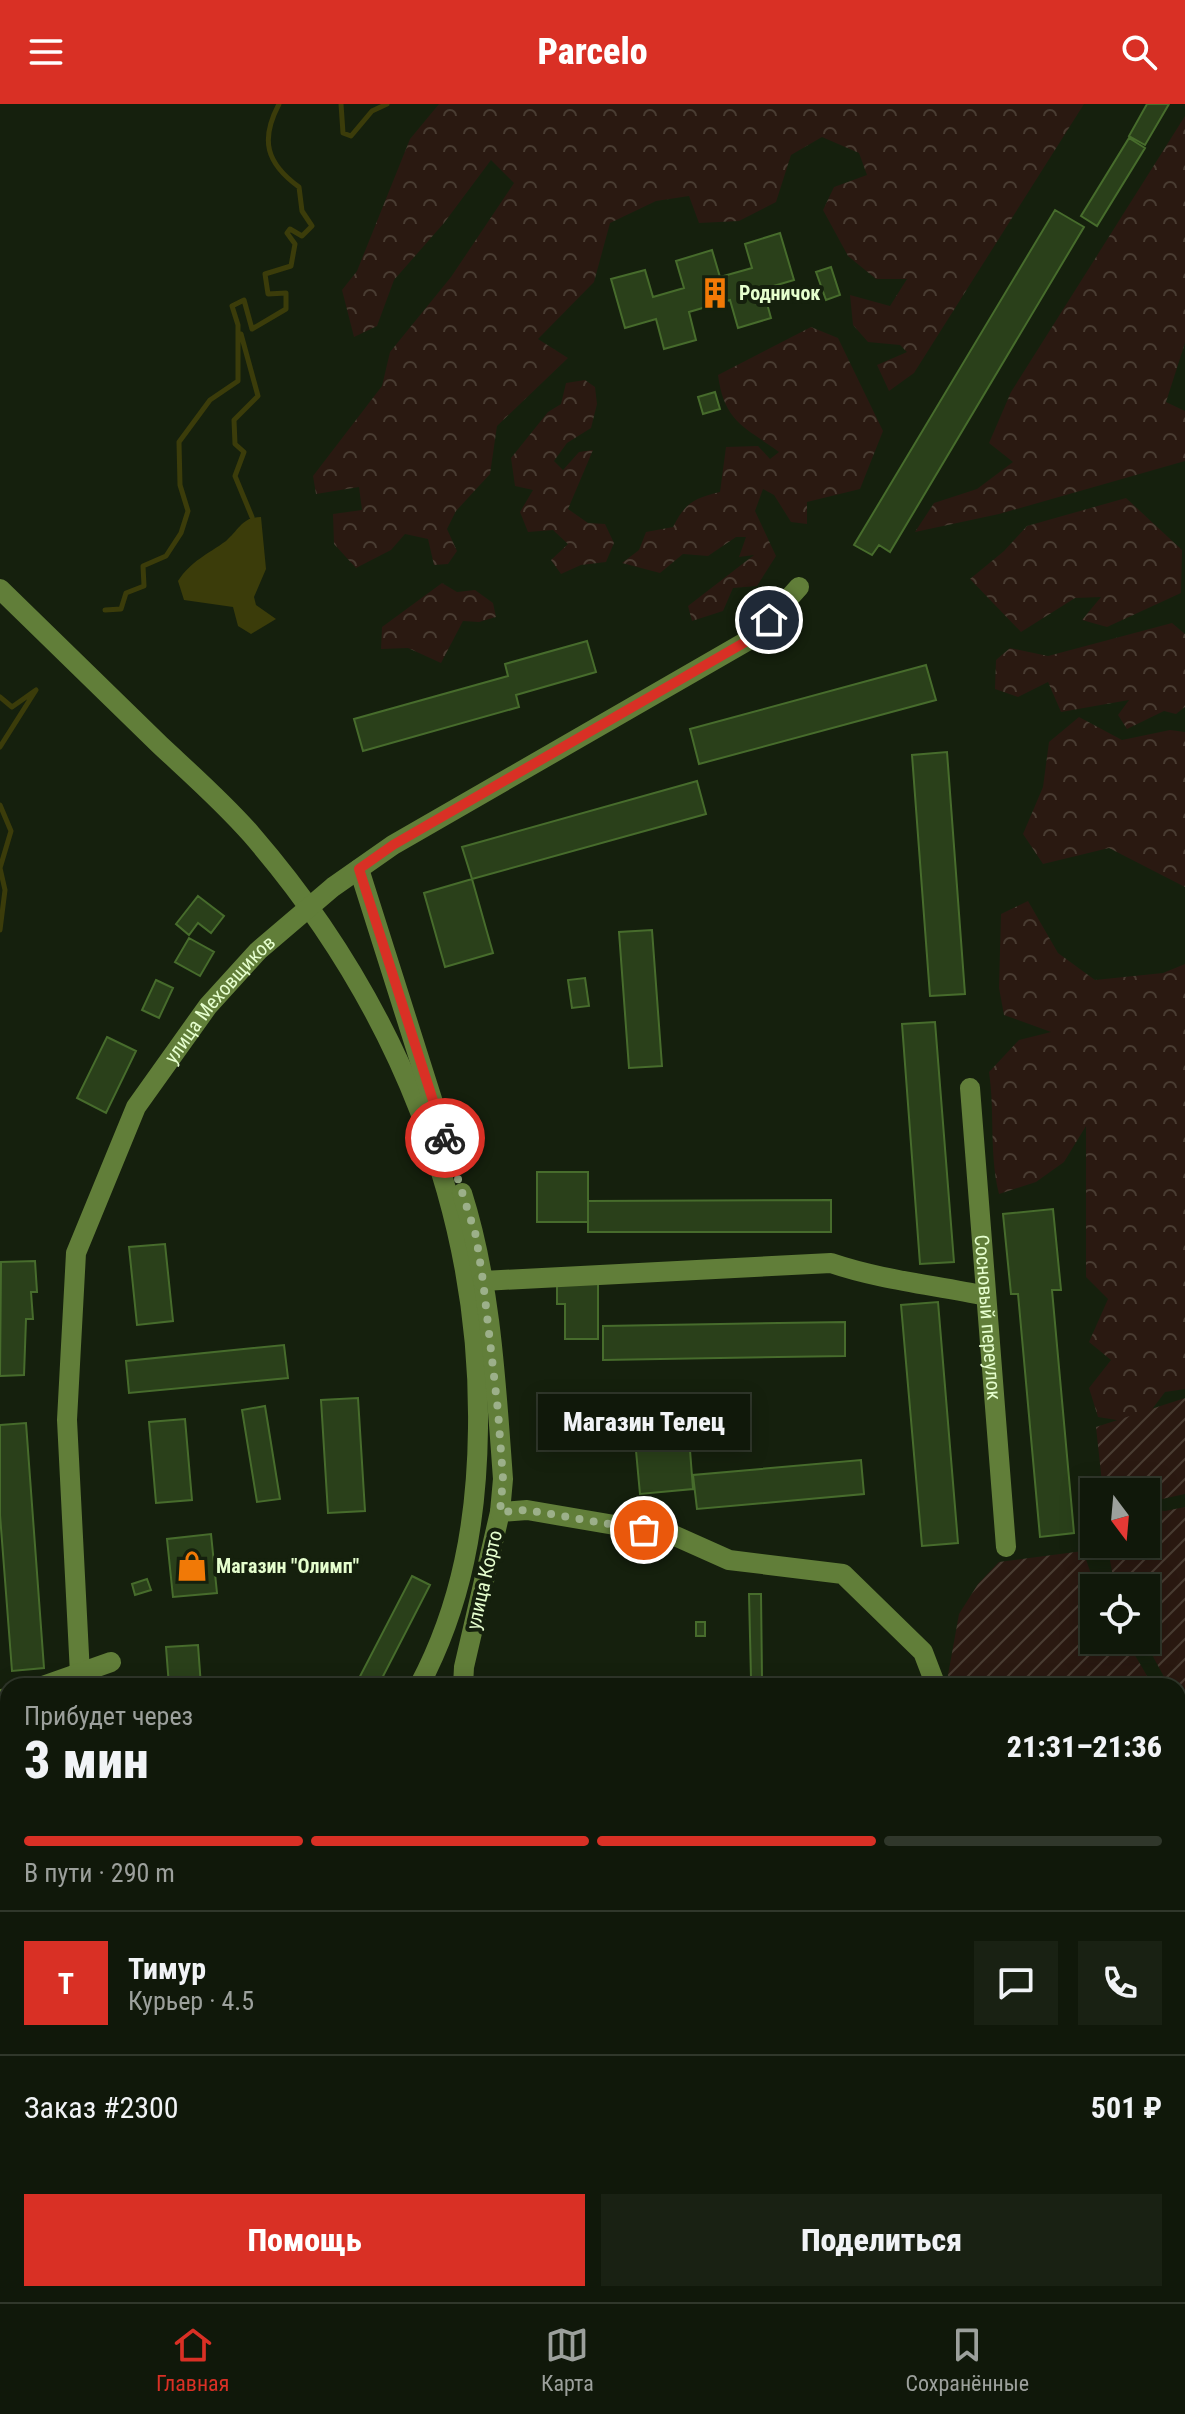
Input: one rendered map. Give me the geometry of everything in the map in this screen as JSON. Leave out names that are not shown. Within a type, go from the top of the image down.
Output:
[{"type":"street","name":"улица Меховщиков","points":[[80,1674],[67,1420],[76,1253],[136,1107],[162,1067],[231,980],[307,907],[393,845],[754,637],[799,587]]},
{"type":"street","points":[[0,589],[227,808],[269,856],[307,907],[375,1016],[409,1083],[441,1167],[463,1255],[476,1342],[476,1485],[462,1581],[437,1651],[423,1678]]},
{"type":"street","name":"улица Корто","points":[[359,869],[476,1236],[483,1281],[503,1479],[500,1512],[463,1678]]},
{"type":"street","name":"Сосновый переулок","points":[[970,1088],[1006,1547]]},
{"type":"street","points":[[483,1281],[831,1263],[870,1276],[898,1277],[986,1296]]},
{"type":"street","points":[[500,1512],[527,1510],[673,1535],[729,1560],[843,1574],[923,1652],[933,1678]]},
{"type":"street","points":[[68,1678],[111,1662]]},
{"type":"green space","points":[[439,104],[1084,104],[914,373],[889,391],[877,365],[907,352],[900,345],[868,342],[853,325],[850,295],[890,306],[907,279],[876,279],[848,256],[823,210],[834,187],[867,175],[859,153],[822,137],[791,155],[776,202],[739,221],[699,223],[689,196],[656,201],[610,223],[594,282],[538,339],[568,358],[497,426],[490,474],[456,511],[447,529],[457,551],[448,564],[434,565],[428,539],[405,534],[391,550],[356,568],[334,544],[333,514],[362,510],[359,487],[316,494],[313,476],[382,386],[390,352],[451,277],[514,183],[491,160],[444,223],[394,280],[377,326],[354,337],[342,290],[357,271],[410,139]]},
{"type":"green space","points":[[1185,116],[1185,343],[1166,402],[1185,411],[1185,461],[999,514],[915,532],[934,503],[977,489],[1013,462],[989,443],[1011,392]]},
{"type":"green space","points":[[811,327],[838,338],[883,431],[860,489],[807,502],[807,524],[791,522],[774,495],[763,489],[755,511],[776,556],[757,586],[733,588],[723,611],[692,621],[688,606],[754,555],[739,557],[746,537],[736,537],[708,556],[683,554],[660,573],[622,563],[639,550],[646,532],[673,527],[691,503],[720,492],[726,447],[758,446],[770,459],[779,452],[738,422],[725,403],[718,375]]},
{"type":"green space","points":[[585,380],[595,387],[597,404],[591,428],[567,443],[554,461],[563,470],[579,452],[593,450],[568,509],[588,523],[605,524],[614,543],[606,562],[581,565],[561,574],[551,560],[568,544],[553,530],[528,532],[520,512],[533,490],[515,486],[511,458],[548,412],[561,404],[566,383]]},
{"type":"green space","points":[[1126,498],[1182,550],[1181,593],[1107,627],[1082,620],[1101,597],[1075,598],[1021,632],[970,579],[1004,551],[1027,526]]},
{"type":"green space","points":[[442,583],[457,592],[475,590],[493,603],[496,617],[479,622],[463,621],[441,663],[408,648],[381,649],[382,627]]},
{"type":"green space","points":[[1172,623],[1185,634],[1185,707],[1176,714],[1164,711],[1127,729],[1118,715],[1129,700],[1061,712],[1048,682],[1018,697],[995,689],[996,660],[1010,648],[1048,656]]},
{"type":"green space","points":[[1079,717],[1122,740],[1170,730],[1185,732],[1185,887],[1109,848],[1043,864],[1023,834],[1043,787],[1049,742]]},
{"type":"green space","points":[[1028,901],[1058,953],[1095,980],[1163,973],[1185,964],[1185,1389],[1165,1392],[1141,1424],[1098,1417],[1089,1388],[1111,1360],[1089,1342],[1108,1299],[1086,1277],[1086,1126],[1064,1162],[1036,1182],[999,1194],[994,1163],[989,1072],[1019,1040],[1051,1032],[1004,1015],[999,988],[1001,914]]},
{"type":"green space","points":[[1185,1398],[1185,1494],[1160,1498],[1160,1478],[1101,1478],[1096,1427]]},
{"type":"green space","points":[[1185,1507],[1185,1678],[1165,1678],[1152,1654],[1160,1654],[1160,1574],[1112,1574],[1110,1558],[1160,1558],[1160,1510]]},
{"type":"green space","points":[[1080,1551],[1080,1558],[1085,1558],[1091,1574],[1080,1574],[1080,1654],[1134,1654],[1148,1678],[947,1678],[959,1614],[978,1584],[999,1562]]},
{"type":"shaded area","points":[[261,517],[266,569],[254,597],[256,605],[276,619],[251,634],[238,626],[233,607],[184,600],[178,581],[194,563],[226,541],[245,522]]},
{"type":"building","points":[[1147,104],[1169,104],[1145,145],[1129,136]]},
{"type":"building","points":[[1129,138],[1145,148],[1097,226],[1081,216]]},
{"type":"building","points":[[1055,210],[1084,227],[890,552],[879,545],[872,555],[854,545]]},
{"type":"building","name":"Родничок","points":[[780,233],[794,280],[763,289],[771,318],[738,328],[730,300],[689,312],[696,340],[664,349],[656,319],[625,328],[611,279],[645,270],[653,297],[684,288],[676,261],[712,250],[720,277],[752,268],[745,244]]},
{"type":"building","points":[[831,267],[840,295],[826,300],[816,272]]},
{"type":"building","points":[[715,392],[720,409],[703,414],[698,397]]},
{"type":"building","points":[[587,641],[596,672],[516,695],[519,707],[363,751],[354,719],[508,676],[505,664]]},
{"type":"building","points":[[926,665],[936,700],[699,764],[690,729]]},
{"type":"building","points":[[947,752],[965,994],[930,996],[912,755]]},
{"type":"building","points":[[697,781],[706,814],[472,879],[462,847]]},
{"type":"building","points":[[472,879],[493,953],[445,967],[424,893]]},
{"type":"building","points":[[198,896],[224,916],[211,933],[198,923],[189,935],[176,924]]},
{"type":"building","points":[[652,930],[662,1066],[629,1068],[619,932]]},
{"type":"building","points":[[189,938],[214,952],[200,976],[175,962]]},
{"type":"building","points":[[585,978],[589,1006],[572,1008],[568,980]]},
{"type":"building","points":[[156,980],[173,988],[159,1018],[142,1010]]},
{"type":"building","points":[[935,1022],[954,1262],[920,1264],[902,1024]]},
{"type":"building","points":[[107,1037],[136,1051],[106,1113],[77,1098]]},
{"type":"building","points":[[537,1172],[588,1172],[588,1222],[537,1222]]},
{"type":"building","points":[[831,1200],[831,1232],[588,1232],[588,1201]]},
{"type":"building","points":[[1053,1209],[1061,1290],[1052,1290],[1074,1533],[1040,1537],[1018,1294],[1011,1294],[1003,1214]]},
{"type":"building","points":[[165,1244],[173,1321],[137,1325],[129,1247]]},
{"type":"building","points":[[35,1261],[37,1292],[31,1292],[33,1319],[26,1319],[24,1375],[0,1376],[1,1262]]},
{"type":"building","points":[[557,1272],[598,1272],[598,1339],[565,1339],[565,1304],[557,1304]]},
{"type":"building","points":[[938,1302],[958,1543],[922,1546],[901,1305]]},
{"type":"building","points":[[845,1322],[845,1356],[603,1360],[603,1326]]},
{"type":"building","points":[[284,1345],[288,1378],[129,1393],[126,1361]]},
{"type":"building","points":[[358,1398],[365,1511],[328,1513],[321,1400]]},
{"type":"building","points":[[265,1406],[280,1499],[257,1502],[242,1410]]},
{"type":"building","points":[[185,1419],[192,1500],[156,1503],[149,1422]]},
{"type":"building","points":[[26,1423],[44,1668],[12,1671],[0,1515],[0,1425]]},
{"type":"building","points":[[688,1424],[693,1489],[640,1494],[634,1429]]},
{"type":"building","points":[[861,1460],[864,1494],[697,1509],[693,1475]]},
{"type":"building","name":"Магазин \"Олимп\"","points":[[211,1534],[217,1593],[173,1597],[167,1539]]},
{"type":"building","points":[[412,1576],[430,1585],[382,1678],[359,1678]]},
{"type":"building","points":[[147,1579],[151,1590],[135,1595],[132,1584]]},
{"type":"building","points":[[749,1594],[761,1594],[762,1678],[751,1678]]},
{"type":"building","points":[[696,1622],[705,1622],[705,1636],[696,1636]]},
{"type":"building","points":[[198,1645],[200,1678],[168,1678],[166,1647]]},
{"type":"waterway","points":[[105,610],[121,609],[126,593],[144,586],[143,566],[166,556],[181,533],[188,511],[180,485],[179,442],[210,400],[238,381],[238,325],[232,306],[244,300],[252,329],[286,309],[286,293],[268,294],[265,274],[291,266],[295,244],[287,233],[290,229],[302,236],[312,226],[302,211],[299,187],[279,169],[270,150],[269,129],[279,104]]},
{"type":"waterway","points":[[341,104],[343,133],[351,136],[372,111],[387,104]]},
{"type":"waterway","points":[[241,334],[258,396],[234,420],[235,444],[244,452],[235,476],[252,517]]},
{"type":"waterway","points":[[0,697],[12,707],[36,690],[0,747]]},
{"type":"waterway","points":[[0,805],[11,831],[0,868],[5,890],[0,930]]},
{"type":"way so far","points":[[445,1138],[476,1236],[483,1281],[498,1411],[503,1479],[500,1512],[527,1510],[644,1530]]},
{"type":"place","name":"Родничок","points":[[715,293]]},
{"type":"place","name":"Магазин Телец","points":[[644,1530]]},
{"type":"place","name":"Магазин \"Олимп\"","points":[[192,1566]]},
{"type":"route","points":[[445,1138],[359,869],[393,845],[754,637],[769,620]]}]
